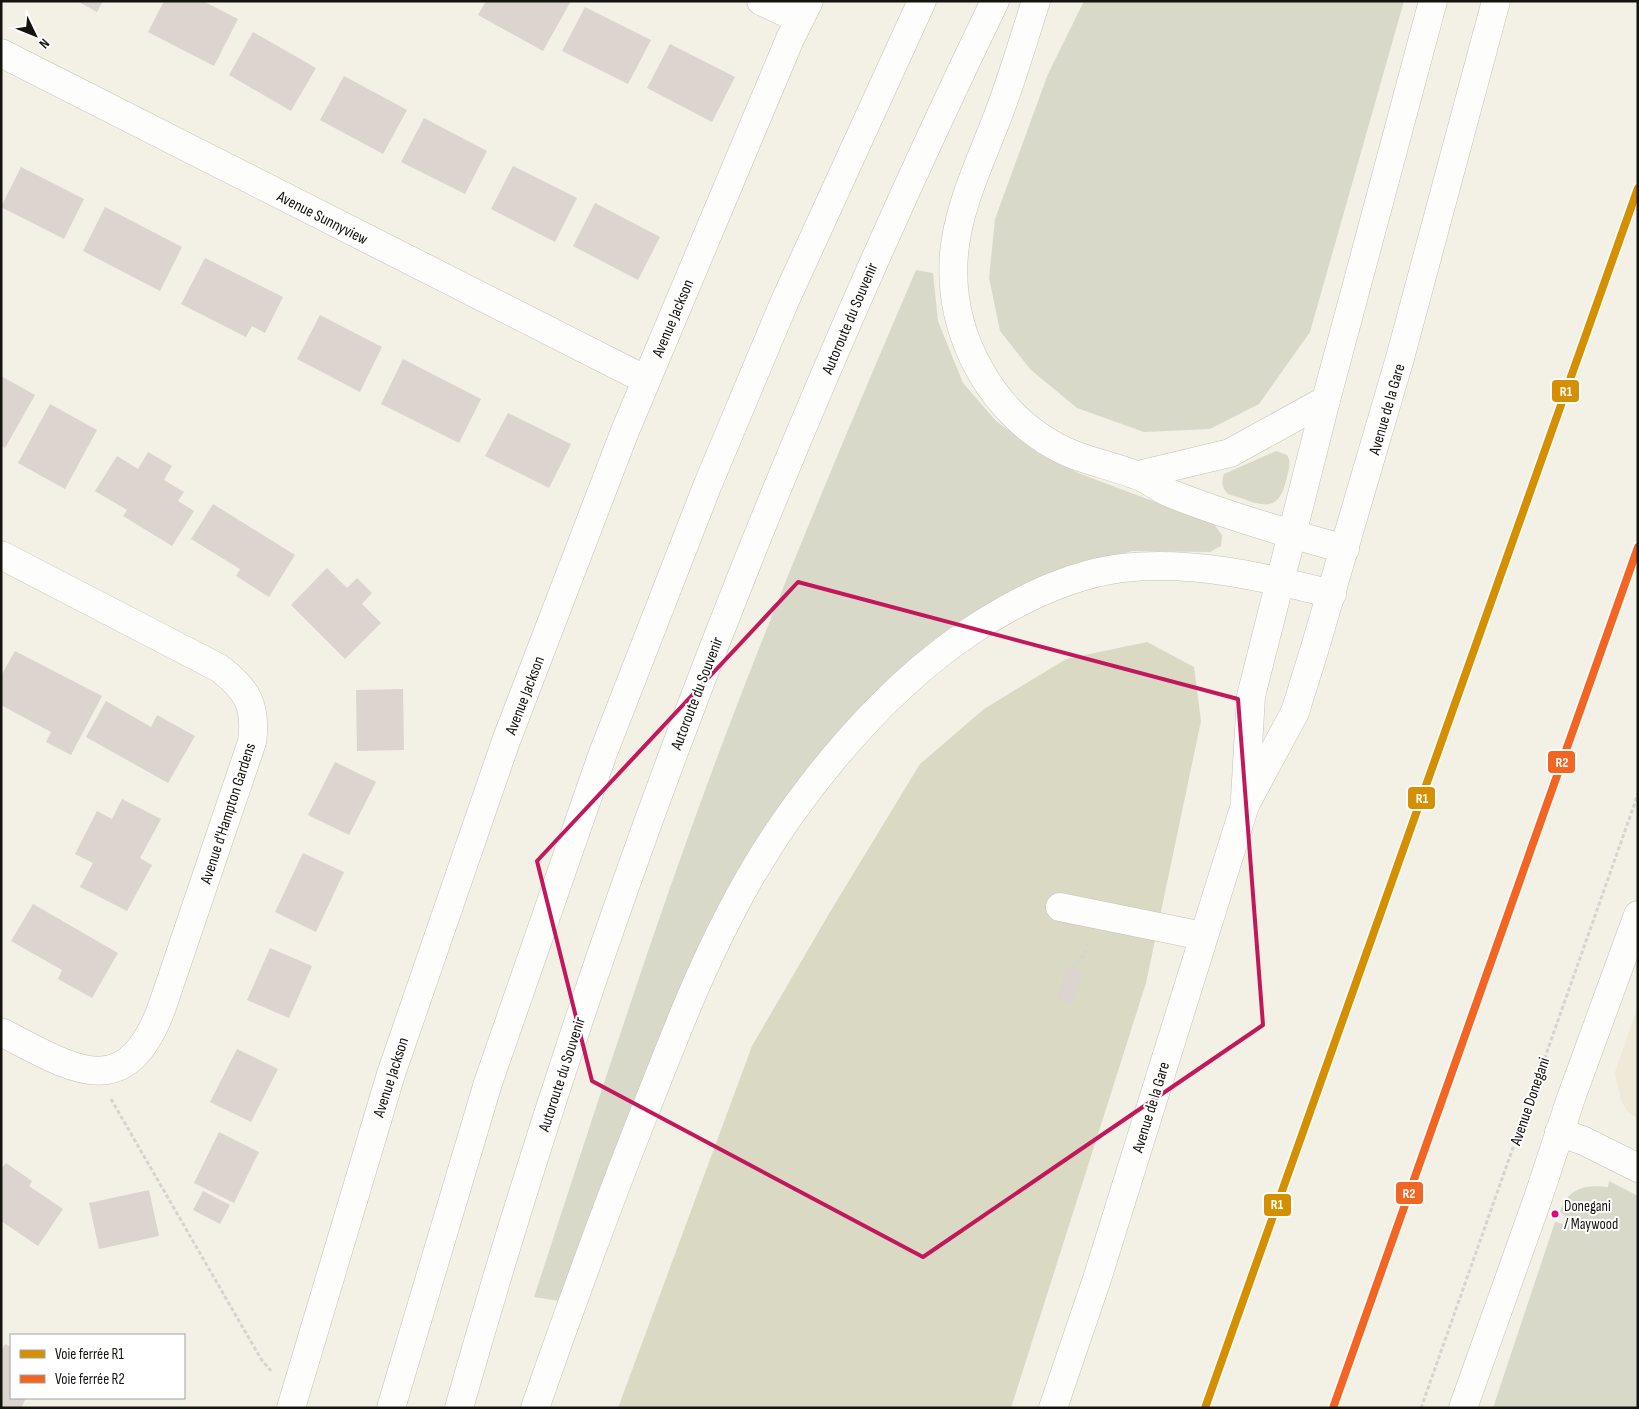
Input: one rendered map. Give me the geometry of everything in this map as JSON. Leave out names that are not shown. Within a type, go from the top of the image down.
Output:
[{"type":"main road","points":[[761,1],[804,10]]},
{"type":"main road","points":[[391,1408],[488,1084],[603,753],[705,492],[784,303],[922,1]]},
{"type":"main road","name":"Autoroute du Souvenir","points":[[460,1408],[520,1203],[581,1012],[699,683],[796,441],[859,293],[995,1]]},
{"type":"main road","points":[[1036,1],[1007,92],[961,218],[953,268],[958,314],[968,346],[982,376],[1000,401],[1021,421],[1067,452],[1138,475],[1169,493],[1293,535],[1345,549]]},
{"type":"main road","name":"Avenue de la Gare","points":[[1245,806],[1251,696],[1282,581],[1326,400],[1434,1]]},
{"type":"main road","name":"Avenue de la Gare","points":[[1053,1408],[1097,1280],[1245,806],[1295,712],[1332,594],[1400,358],[1496,1]]},
{"type":"main road","name":"Avenue Jackson","points":[[291,1408],[382,1102],[506,741],[646,380],[804,10]]},
{"type":"main road","name":"Avenue Sunnyview","points":[[1,53],[646,380]]},
{"type":"main road","points":[[1138,475],[1230,453],[1326,400]]},
{"type":"main road","name":"Avenue d'Hampton Gardens","points":[[1,555],[219,668],[244,691],[252,705],[255,724],[252,742],[162,1007],[154,1028],[143,1046],[132,1059],[119,1067],[102,1072],[84,1071],[67,1066],[1,1032]]},
{"type":"main road","points":[[535,1408],[612,1193],[710,955],[747,882],[767,849],[816,781],[841,751],[898,691],[956,641],[1020,602],[1059,584],[1113,570],[1150,566],[1213,570],[1282,581],[1332,594]]},
{"type":"main road","points":[[1060,907],[1203,936]]},
{"type":"main road","points":[[1463,1408],[1559,1132],[1638,915]]},
{"type":"main road","points":[[1559,1132],[1584,1141],[1638,1168]]},
{"type":"path","name":"Avenue Donegani","points":[[1421,1408],[1638,794]]},
{"type":"path","points":[[108,1094],[261,1359],[275,1374]]},
{"type":"highlighted area","points":[[798,582],[1238,699],[1263,1025],[923,1257],[592,1081],[537,861]]},
{"type":"shaded area","points":[[1084,1],[1404,1],[1310,332],[1259,404],[1210,429],[1144,432],[1077,408],[1031,370],[1000,331],[989,278],[995,219],[1048,74]]},
{"type":"shaded area","points":[[916,270],[933,273],[938,321],[963,383],[996,421],[1036,451],[1078,473],[1214,524],[1222,535],[1221,546],[1210,552],[1132,551],[1081,566],[1003,595],[944,633],[877,694],[807,768],[761,838],[560,1301],[534,1297],[630,1004],[707,785],[800,546]]},
{"type":"shaded area","points":[[1276,451],[1287,455],[1289,464],[1289,471],[1282,493],[1277,500],[1264,504],[1256,503],[1226,492],[1223,485],[1224,474]]},
{"type":"shaded area","points":[[1638,1006],[1638,1119],[1628,1112],[1621,1101],[1615,1072]]},
{"type":"shaded area","points":[[1609,1181],[1638,1196],[1638,1408],[1493,1408],[1555,1222],[1563,1224],[1565,1216],[1560,1212],[1563,1204],[1578,1189],[1592,1186],[1608,1187]]},
{"type":"green space","points":[[1147,642],[1194,667],[1201,721],[1146,983],[1011,1408],[618,1408],[752,1046],[830,912],[920,764],[984,709],[1066,659]]},
{"type":"building","points":[[77,1],[103,1],[97,12]]},
{"type":"building","points":[[164,1],[203,1],[238,19],[214,66],[148,32]]},
{"type":"building","points":[[486,1],[571,1],[543,51],[478,15]]},
{"type":"building","points":[[585,7],[651,40],[628,84],[562,51]]},
{"type":"building","points":[[253,32],[316,68],[291,111],[229,75]]},
{"type":"building","points":[[670,44],[735,77],[712,122],[647,88]]},
{"type":"building","points":[[344,76],[407,110],[383,154],[320,120]]},
{"type":"building","points":[[424,118],[487,151],[465,194],[401,162]]},
{"type":"building","points":[[513,166],[577,198],[555,242],[491,209]]},
{"type":"building","points":[[21,167],[84,199],[64,239],[1,207]]},
{"type":"building","points":[[595,203],[660,237],[638,280],[573,246]]},
{"type":"building","points":[[105,207],[182,247],[160,291],[83,251]]},
{"type":"building","points":[[205,258],[283,297],[265,333],[252,326],[246,337],[181,304]]},
{"type":"building","points":[[320,315],[382,347],[360,392],[297,359]]},
{"type":"building","points":[[403,359],[481,399],[459,443],[381,404]]},
{"type":"building","points":[[1,376],[35,395],[5,448],[1,445]]},
{"type":"building","points":[[50,404],[97,430],[65,489],[18,463]]},
{"type":"building","points":[[508,413],[571,444],[549,488],[485,456]]},
{"type":"building","points":[[148,452],[172,466],[164,480],[184,492],[178,501],[194,511],[172,546],[123,516],[127,510],[95,491],[117,456],[138,469]]},
{"type":"building","points":[[213,504],[295,555],[269,597],[236,576],[240,569],[191,539]]},
{"type":"building","points":[[327,568],[347,588],[357,578],[372,593],[362,604],[381,623],[345,659],[291,605]]},
{"type":"building","points":[[15,651],[102,696],[71,755],[46,742],[51,732],[1,705],[1,676]]},
{"type":"building","points":[[403,689],[404,750],[357,751],[356,690]]},
{"type":"building","points":[[106,701],[151,727],[157,715],[195,736],[168,783],[86,737]]},
{"type":"building","points":[[335,762],[376,782],[349,835],[308,815]]},
{"type":"building","points":[[122,799],[161,819],[140,858],[152,865],[127,911],[80,887],[93,863],[75,854],[97,811],[112,819]]},
{"type":"building","points":[[303,853],[344,872],[316,932],[275,912]]},
{"type":"building","points":[[33,904],[118,953],[92,998],[58,979],[62,970],[11,941]]},
{"type":"building","points":[[270,948],[312,966],[289,1018],[247,1000]]},
{"type":"building","points":[[1067,967],[1082,972],[1072,1004],[1057,999]]},
{"type":"building","points":[[237,1049],[278,1069],[251,1122],[210,1102]]},
{"type":"building","points":[[219,1132],[259,1152],[234,1203],[194,1183]]},
{"type":"building","points":[[6,1163],[32,1181],[29,1186],[63,1209],[38,1246],[1,1221],[1,1169]]},
{"type":"building","points":[[149,1190],[159,1236],[99,1249],[89,1203]]},
{"type":"building","points":[[203,1191],[230,1205],[220,1224],[193,1210]]},
{"type":"building","points":[[5,1344],[10,1346],[10,1399],[26,1399],[21,1408],[1,1408],[1,1351]]},
{"type":"rail line","name":"R1","points":[[1205,1408],[1638,188]]},
{"type":"rail line","name":"R2","points":[[1333,1408],[1638,547]]},
{"type":"place","name":"Donegani / Maywood","points":[[1555,1214]]}]
